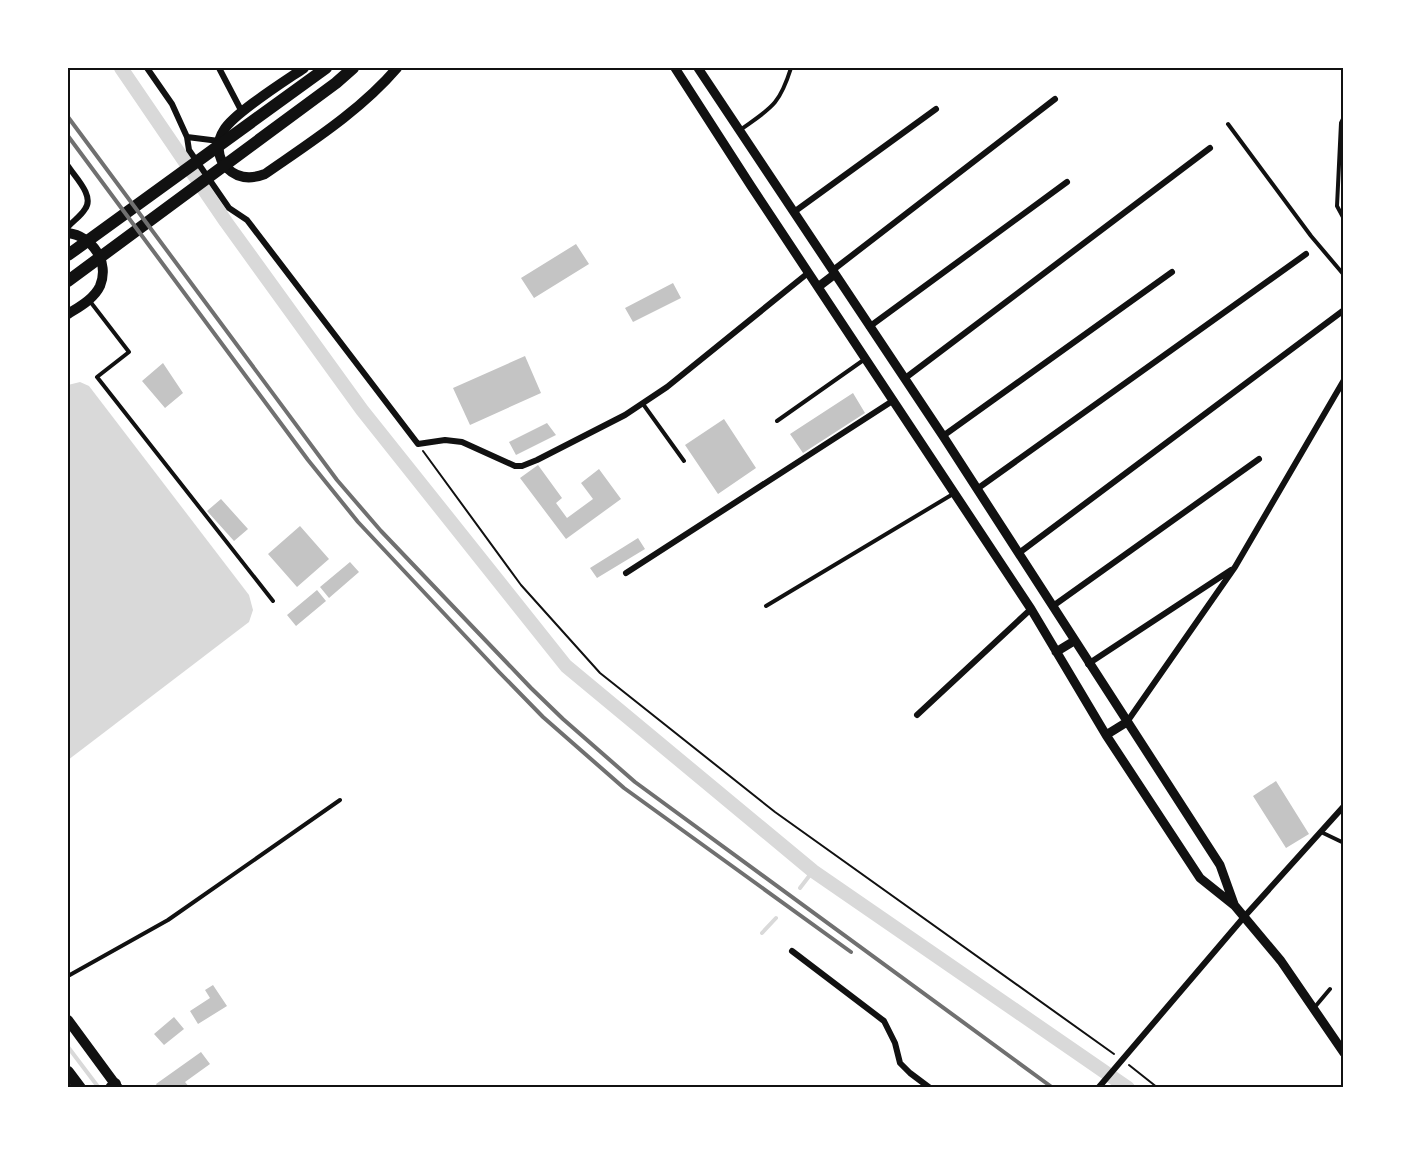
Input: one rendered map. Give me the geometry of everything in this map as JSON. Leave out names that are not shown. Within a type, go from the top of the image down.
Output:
[{"type":"main road","points":[[304,68],[228,124],[219,141],[222,160],[236,175],[256,178],[265,174],[343,120],[397,68]]},
{"type":"main road","points":[[68,255],[326,68]]},
{"type":"main road","points":[[68,281],[336,83],[353,68]]},
{"type":"main road","points":[[68,233],[83,237],[91,243],[101,260],[100,286],[89,299],[68,314]]},
{"type":"main road","points":[[68,1020],[115,1086]]},
{"type":"main road","points":[[68,1072],[80,1088]]},
{"type":"street","points":[[147,68],[172,105],[187,137],[189,150],[229,208],[247,220],[418,444],[445,440],[462,442],[506,463],[522,466],[625,416],[667,387],[808,273]]},
{"type":"street","points":[[219,68],[242,112]]},
{"type":"street","points":[[675,68],[1031,609],[1106,735],[1200,878],[1235,906],[1281,961],[1344,1053]]},
{"type":"street","points":[[698,68],[943,436],[1088,664],[1220,865],[1235,906]]},
{"type":"street","points":[[818,287],[834,272],[1055,99]]},
{"type":"street","points":[[794,212],[936,109]]},
{"type":"street","points":[[187,137],[219,141]]},
{"type":"street","points":[[904,379],[1210,148]]},
{"type":"street","points":[[68,166],[84,190],[88,202],[86,209],[68,227]]},
{"type":"street","points":[[869,327],[1067,182]]},
{"type":"street","points":[[977,489],[1306,254]]},
{"type":"street","points":[[943,436],[1172,272]]},
{"type":"street","points":[[1018,552],[1344,310]]},
{"type":"street","points":[[1106,735],[1127,722],[1235,567],[1344,380]]},
{"type":"street","points":[[626,573],[894,400]]},
{"type":"street","points":[[1053,606],[1259,459]]},
{"type":"street","points":[[1088,664],[1235,567]]},
{"type":"street","points":[[917,715],[1031,609]]},
{"type":"street","points":[[1056,652],[1074,641]]},
{"type":"street","points":[[1099,1088],[1244,917],[1344,806]]},
{"type":"street","points":[[792,951],[884,1021],[900,1063],[930,1088]]},
{"type":"lane","points":[[739,130],[774,106],[780,97],[791,68]]},
{"type":"lane","points":[[1344,117],[1341,123],[1337,206],[1344,219]]},
{"type":"lane","points":[[1228,124],[1311,236],[1344,275]]},
{"type":"lane","points":[[89,299],[129,352],[97,377],[273,601]]},
{"type":"lane","points":[[777,421],[866,359]]},
{"type":"lane","points":[[642,404],[684,461]]},
{"type":"lane","points":[[766,606],[955,494]]},
{"type":"lane","points":[[68,976],[168,921],[340,800]]},
{"type":"lane","points":[[1322,832],[1344,843]]},
{"type":"lane","points":[[1314,1008],[1330,989]]},
{"type":"path","points":[[418,444],[521,585],[600,673],[775,812],[1122,1059],[1158,1088]]},
{"type":"shaded area","points":[[80,382],[89,386],[249,595],[253,610],[249,622],[68,760],[68,385]]},
{"type":"building","points":[[576,244],[589,264],[534,298],[521,278]]},
{"type":"building","points":[[673,283],[681,298],[633,322],[625,308]]},
{"type":"building","points":[[525,356],[541,393],[470,425],[453,388]]},
{"type":"building","points":[[163,363],[183,393],[165,408],[142,381]]},
{"type":"building","points":[[853,393],[865,413],[803,453],[790,434]]},
{"type":"building","points":[[724,419],[756,468],[718,494],[685,445]]},
{"type":"building","points":[[547,423],[556,435],[516,455],[509,442]]},
{"type":"building","points":[[538,465],[562,498],[556,503],[567,518],[593,499],[581,483],[599,469],[621,499],[566,539],[520,478]]},
{"type":"building","points":[[221,499],[248,529],[234,541],[207,511]]},
{"type":"building","points":[[300,526],[329,559],[297,587],[268,554]]},
{"type":"building","points":[[638,538],[645,549],[597,578],[590,568]]},
{"type":"building","points":[[350,562],[359,572],[329,598],[320,587]]},
{"type":"building","points":[[317,590],[326,601],[296,626],[287,615]]},
{"type":"building","points":[[1276,781],[1309,834],[1286,848],[1253,796]]},
{"type":"building","points":[[213,985],[227,1006],[198,1024],[190,1011],[210,998],[205,990]]},
{"type":"building","points":[[174,1017],[184,1029],[164,1045],[154,1034]]},
{"type":"building","points":[[201,1052],[210,1064],[185,1082],[190,1088],[158,1088],[156,1084]]},
{"type":"waterway","points":[[121,68],[226,222],[362,410],[566,666],[813,871],[1128,1088]]},
{"type":"waterway","points":[[800,888],[813,871]]},
{"type":"waterway","points":[[762,933],[776,918]]},
{"type":"waterway","points":[[68,1047],[99,1088]]},
{"type":"railway","points":[[68,117],[337,480],[381,531],[531,688],[635,782],[1053,1088]]},
{"type":"railway","points":[[68,136],[308,460],[358,522],[499,672],[543,717],[624,788],[851,952]]}]
